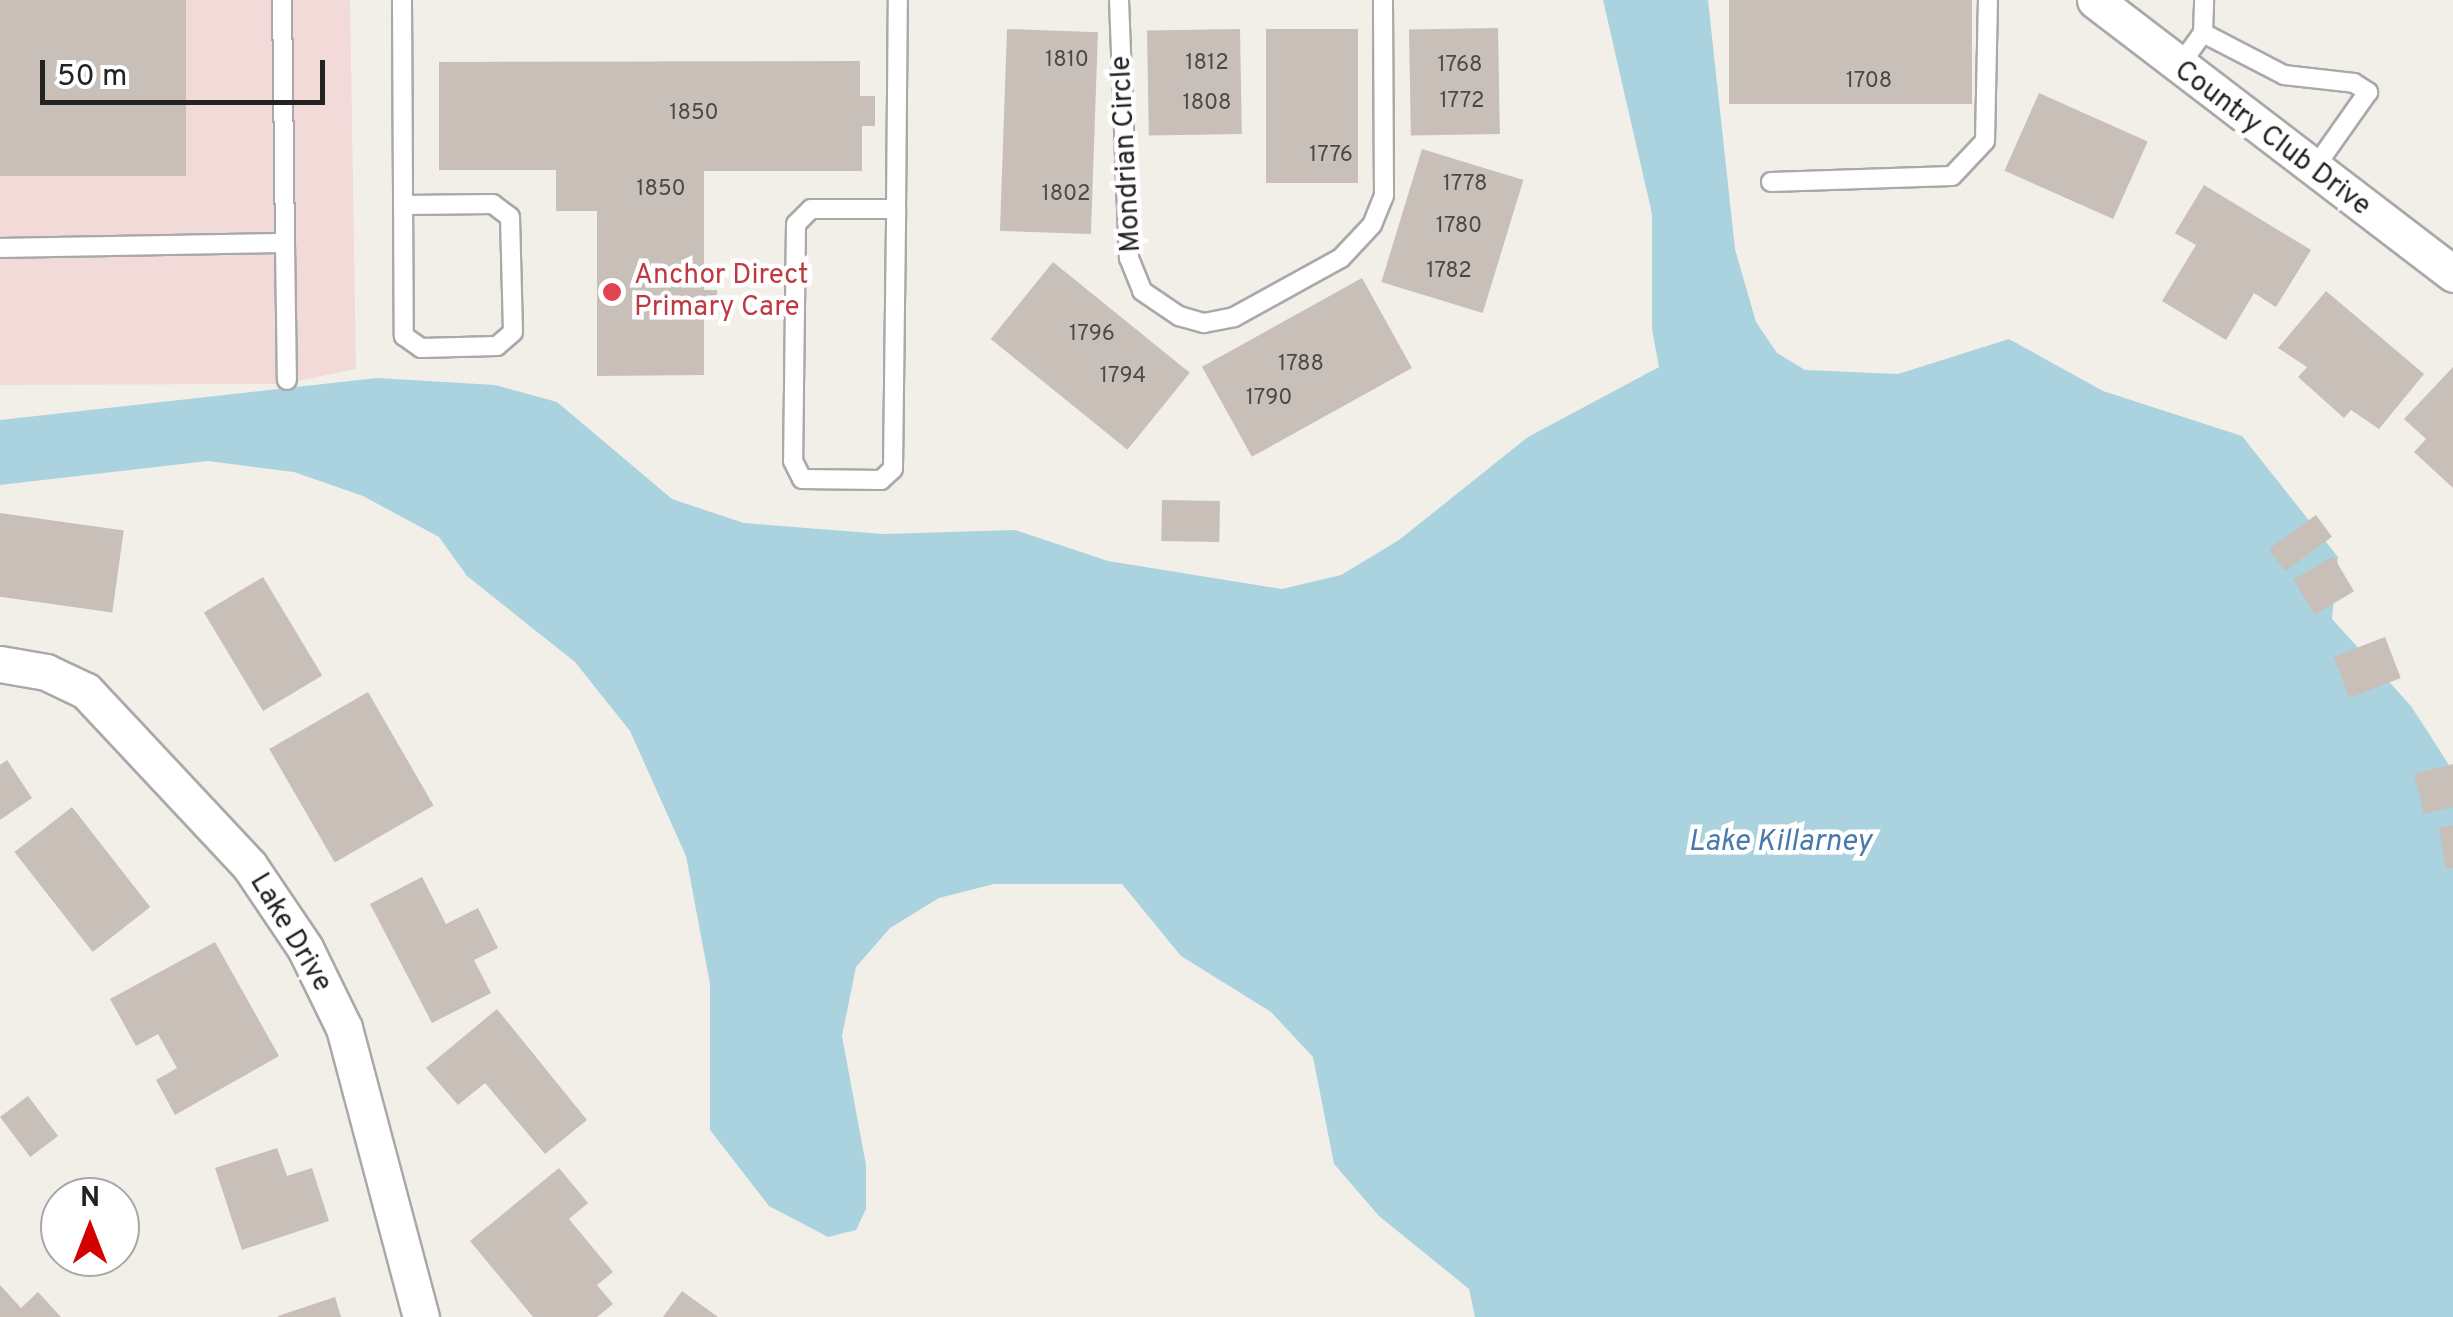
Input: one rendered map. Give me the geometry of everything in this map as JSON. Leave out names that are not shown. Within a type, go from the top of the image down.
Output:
[{"type":"street","name":"Country Club Drive","points":[[2094,0],[2176,69],[2453,274]]},
{"type":"street","name":"Lake Drive","points":[[0,664],[46,672],[86,691],[249,865],[305,948],[344,1028],[421,1317]]},
{"type":"lane","points":[[282,0],[286,380]]},
{"type":"lane","points":[[402,0],[404,336],[421,348],[496,346],[513,332],[510,217],[493,204],[404,206]]},
{"type":"lane","points":[[896,208],[811,209],[796,224],[793,461],[802,479],[880,480],[893,469],[896,208],[898,0]]},
{"type":"lane","name":"Mondrian Circle","points":[[1120,0],[1129,258],[1142,291],[1179,316],[1204,323],[1234,317],[1341,258],[1372,225],[1384,196],[1383,0]]},
{"type":"lane","points":[[1771,182],[1952,176],[1986,141],[1988,0]]},
{"type":"lane","points":[[2176,69],[2203,33],[2204,0]]},
{"type":"lane","points":[[2203,33],[2284,75],[2354,83],[2368,92],[2313,170]]},
{"type":"lane","points":[[0,248],[286,242]]},
{"type":"shaded area","points":[[0,0],[350,0],[356,369],[283,384],[0,385]]},
{"type":"water","name":"Lake Killarney","points":[[1603,0],[1708,0],[1735,249],[1756,322],[1777,353],[1805,370],[1898,374],[2009,339],[2103,391],[2242,436],[2338,557],[2332,619],[2411,706],[2453,771],[2453,1317],[1475,1317],[1469,1289],[1379,1216],[1334,1164],[1313,1057],[1271,1012],[1181,956],[1122,884],[994,884],[939,898],[890,928],[856,967],[842,1036],[866,1165],[866,1209],[856,1230],[828,1237],[769,1206],[710,1130],[710,984],[686,856],[630,731],[575,662],[467,576],[439,537],[363,496],[294,472],[208,461],[0,485],[0,420],[377,378],[495,385],[557,402],[672,499],[744,523],[883,534],[1015,530],[1108,561],[1282,589],[1341,575],[1399,540],[1528,437],[1659,367],[1652,329],[1652,214]]},
{"type":"building","points":[[0,0],[186,0],[186,176],[0,176]]},
{"type":"building","points":[[1729,0],[1972,0],[1972,104],[1729,104]]},
{"type":"building","points":[[1498,28],[1500,134],[1411,136],[1409,30]]},
{"type":"building","points":[[1007,29],[1098,32],[1091,234],[1000,231]]},
{"type":"building","points":[[1240,29],[1242,134],[1149,136],[1147,31]]},
{"type":"building","points":[[1266,29],[1358,29],[1358,183],[1266,183]]},
{"type":"building","points":[[860,61],[860,96],[875,96],[875,126],[862,126],[862,171],[704,171],[704,290],[717,290],[717,319],[704,319],[704,375],[597,376],[597,211],[556,211],[556,170],[439,170],[439,62]]},
{"type":"building","points":[[2039,93],[2148,141],[2113,219],[2004,171]]},
{"type":"building","points":[[1422,149],[1523,180],[1483,313],[1381,282]]},
{"type":"building","points":[[2204,185],[2311,250],[2276,307],[2254,293],[2226,340],[2162,301],[2196,245],[2175,233]]},
{"type":"building","points":[[1053,262],[1190,373],[1127,450],[991,339]]},
{"type":"building","points":[[1362,278],[1412,368],[1252,457],[1202,367]]},
{"type":"building","points":[[2326,291],[2424,374],[2379,429],[2351,410],[2344,418],[2298,377],[2307,367],[2278,348]]},
{"type":"building","points":[[2453,367],[2453,488],[2414,452],[2426,439],[2404,419]]},
{"type":"building","points":[[1162,500],[1220,501],[1219,542],[1161,541]]},
{"type":"building","points":[[0,513],[124,530],[112,613],[0,597]]},
{"type":"building","points":[[2316,515],[2332,537],[2285,571],[2269,549]]},
{"type":"building","points":[[2333,556],[2354,591],[2315,615],[2294,580]]},
{"type":"building","points":[[263,577],[322,676],[263,711],[204,613]]},
{"type":"building","points":[[2385,637],[2401,678],[2349,698],[2334,657]]},
{"type":"building","points":[[368,692],[434,805],[335,862],[269,749]]},
{"type":"building","points":[[7,760],[32,798],[0,820],[0,765]]},
{"type":"building","points":[[2453,764],[2453,807],[2424,814],[2414,774]]},
{"type":"building","points":[[72,807],[150,907],[93,952],[14,852]]},
{"type":"building","points":[[2453,825],[2453,868],[2446,869],[2439,827]]},
{"type":"building","points":[[422,877],[446,924],[478,908],[498,948],[474,960],[491,993],[432,1023],[370,904]]},
{"type":"building","points":[[215,942],[279,1056],[175,1115],[156,1080],[177,1068],[158,1034],[136,1046],[110,999]]},
{"type":"building","points":[[497,1009],[587,1120],[545,1154],[485,1083],[458,1105],[426,1068]]},
{"type":"building","points":[[28,1096],[58,1136],[30,1157],[0,1117]]},
{"type":"building","points":[[277,1148],[287,1176],[312,1168],[329,1221],[242,1250],[215,1168]]},
{"type":"building","points":[[559,1168],[588,1203],[569,1219],[613,1272],[597,1285],[613,1304],[597,1317],[533,1317],[470,1241]]},
{"type":"building","points":[[0,1285],[21,1308],[38,1292],[61,1317],[0,1317]]},
{"type":"building","points":[[682,1291],[718,1317],[663,1317]]},
{"type":"building","points":[[335,1297],[341,1317],[278,1317],[278,1316]]},
{"type":"place","name":"Anchor Direct Primary Care","points":[[612,292]]}]
